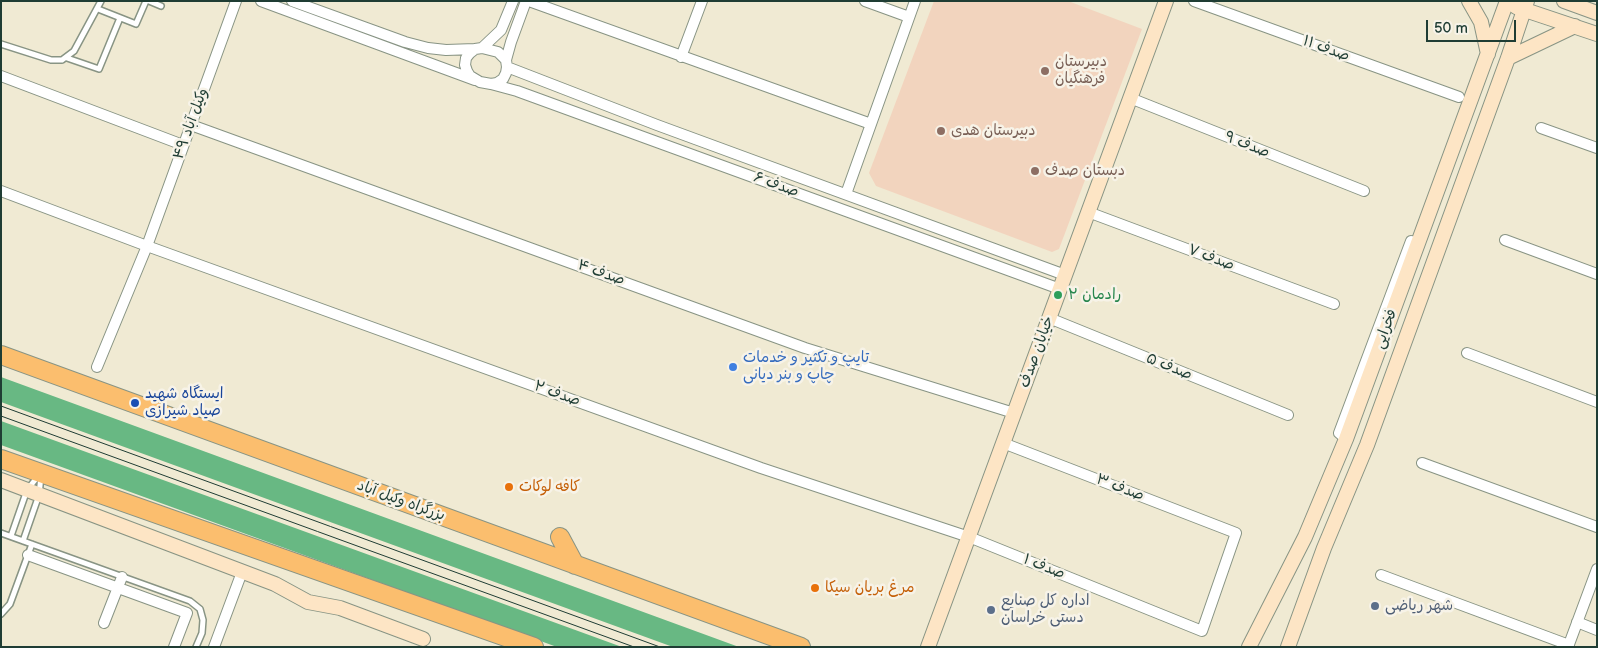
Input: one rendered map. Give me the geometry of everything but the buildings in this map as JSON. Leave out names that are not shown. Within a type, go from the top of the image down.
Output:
[{"type":"highway","name":"بزرگراه وکیل آباد","points":[[1,355],[801,647]]},
{"type":"highway","points":[[1,459],[534,647]]},
{"type":"highway","points":[[560,537],[575,565]]},
{"type":"street","name":"وکیل آباد ۴۹","points":[[97,367],[147,246],[236,1]]},
{"type":"street","points":[[261,1],[475,80],[491,84],[503,79],[506,73],[510,42],[528,1],[871,124]]},
{"type":"street","points":[[292,1],[405,42],[446,50],[478,48],[498,52],[507,64]]},
{"type":"street","points":[[475,80],[467,71],[465,65],[466,58],[501,30],[513,1]]},
{"type":"street","points":[[682,57],[702,1]]},
{"type":"street","points":[[865,1],[909,17]]},
{"type":"street","points":[[846,194],[915,1]]},
{"type":"street","name":"خیابان صدف","points":[[928,647],[1166,1]]},
{"type":"street","name":"صدف ۱۱","points":[[1194,1],[1459,97]]},
{"type":"street","points":[[1469,1],[1481,22],[1488,54]]},
{"type":"street","points":[[1504,2],[1525,5],[1597,34]]},
{"type":"street","name":"فخرایی","points":[[1249,647],[1305,537],[1346,439],[1488,54],[1504,2]]},
{"type":"street","points":[[1570,2],[1597,13]]},
{"type":"street","name":"فخرایی","points":[[1288,647],[1324,548],[1367,445],[1508,58],[1525,5]]},
{"type":"street","points":[[1508,58],[1575,26]]},
{"type":"street","name":"صدف ۶","points":[[507,64],[713,146],[1065,275]]},
{"type":"street","points":[[1,76],[183,145]]},
{"type":"street","name":"صدف ۶","points":[[491,84],[517,90],[1060,289]]},
{"type":"street","name":"صدف ۹","points":[[1130,98],[1364,191]]},
{"type":"street","name":"صدف ۴","points":[[190,125],[805,348],[1014,413]]},
{"type":"street","points":[[1541,128],[1597,148]]},
{"type":"street","points":[[708,160],[713,146]]},
{"type":"street","name":"صدف ۲","points":[[1,191],[147,246],[760,468],[969,537]]},
{"type":"street","name":"صدف ۷","points":[[1088,212],[1334,304]]},
{"type":"street","points":[[1346,439],[1339,433],[1422,213]]},
{"type":"street","points":[[1505,240],[1597,274]]},
{"type":"street","name":"صدف ۵","points":[[1049,318],[1288,415]]},
{"type":"street","points":[[1467,353],[1597,402]]},
{"type":"street","name":"صدف ۳","points":[[1003,443],[1236,533],[1202,631]]},
{"type":"street","points":[[1422,463],[1597,527]]},
{"type":"street","points":[[1,480],[275,584],[308,602],[340,608],[422,643]]},
{"type":"street","name":"صدف ۱","points":[[969,537],[1202,631]]},
{"type":"street","points":[[28,555],[187,613],[174,647]]},
{"type":"street","points":[[1381,575],[1568,646],[1597,569]]},
{"type":"street","points":[[214,647],[242,572]]},
{"type":"street","points":[[104,623],[122,577]]},
{"type":"street","points":[[1577,622],[1597,630]]},
{"type":"lane","points":[[67,58],[74,51],[101,1]]},
{"type":"lane","points":[[98,9],[136,24],[147,1],[161,6]]},
{"type":"lane","points":[[1,44],[51,60],[67,58],[99,69],[120,18]]},
{"type":"lane","points":[[11,536],[41,473]]},
{"type":"lane","points":[[23,541],[33,492],[41,473]]},
{"type":"lane","points":[[1,533],[190,602],[200,609],[203,620],[202,633],[196,647]]},
{"type":"lane","points":[[1,614],[10,604],[32,544]]},
{"type":"shaded area","points":[[934,1],[1068,1],[1142,29],[1059,249],[1052,252],[876,186],[869,173]]},
{"type":"green space","points":[[1,377],[739,647],[673,647],[1,402]]},
{"type":"green space","points":[[1,421],[622,647],[557,647],[1,445]]},
{"type":"tram line","points":[[1,406],[660,647]]},
{"type":"tram line","points":[[1,416],[634,647]]},
{"type":"place","name":"دبیرستان فرهنگیان","points":[[1045,71]]},
{"type":"place","name":"دبیرستان هدی","points":[[941,131]]},
{"type":"place","name":"دبستان صدف","points":[[1035,171]]},
{"type":"place","name":"رادمان ۲","points":[[1058,295]]},
{"type":"place","name":"تایپ و تکثیر و خدمات چاپ و بنر دیانی","points":[[733,367]]},
{"type":"place","name":"ایستگاه شهید صیاد شیرازی","points":[[135,403]]},
{"type":"place","name":"کافه لوکات","points":[[509,487]]},
{"type":"place","name":"مرغ بریان سیکا","points":[[815,588]]},
{"type":"place","name":"شهر ریاضی","points":[[1375,606]]},
{"type":"place","name":"اداره کل صنایع دستی خراسان","points":[[991,610]]}]
